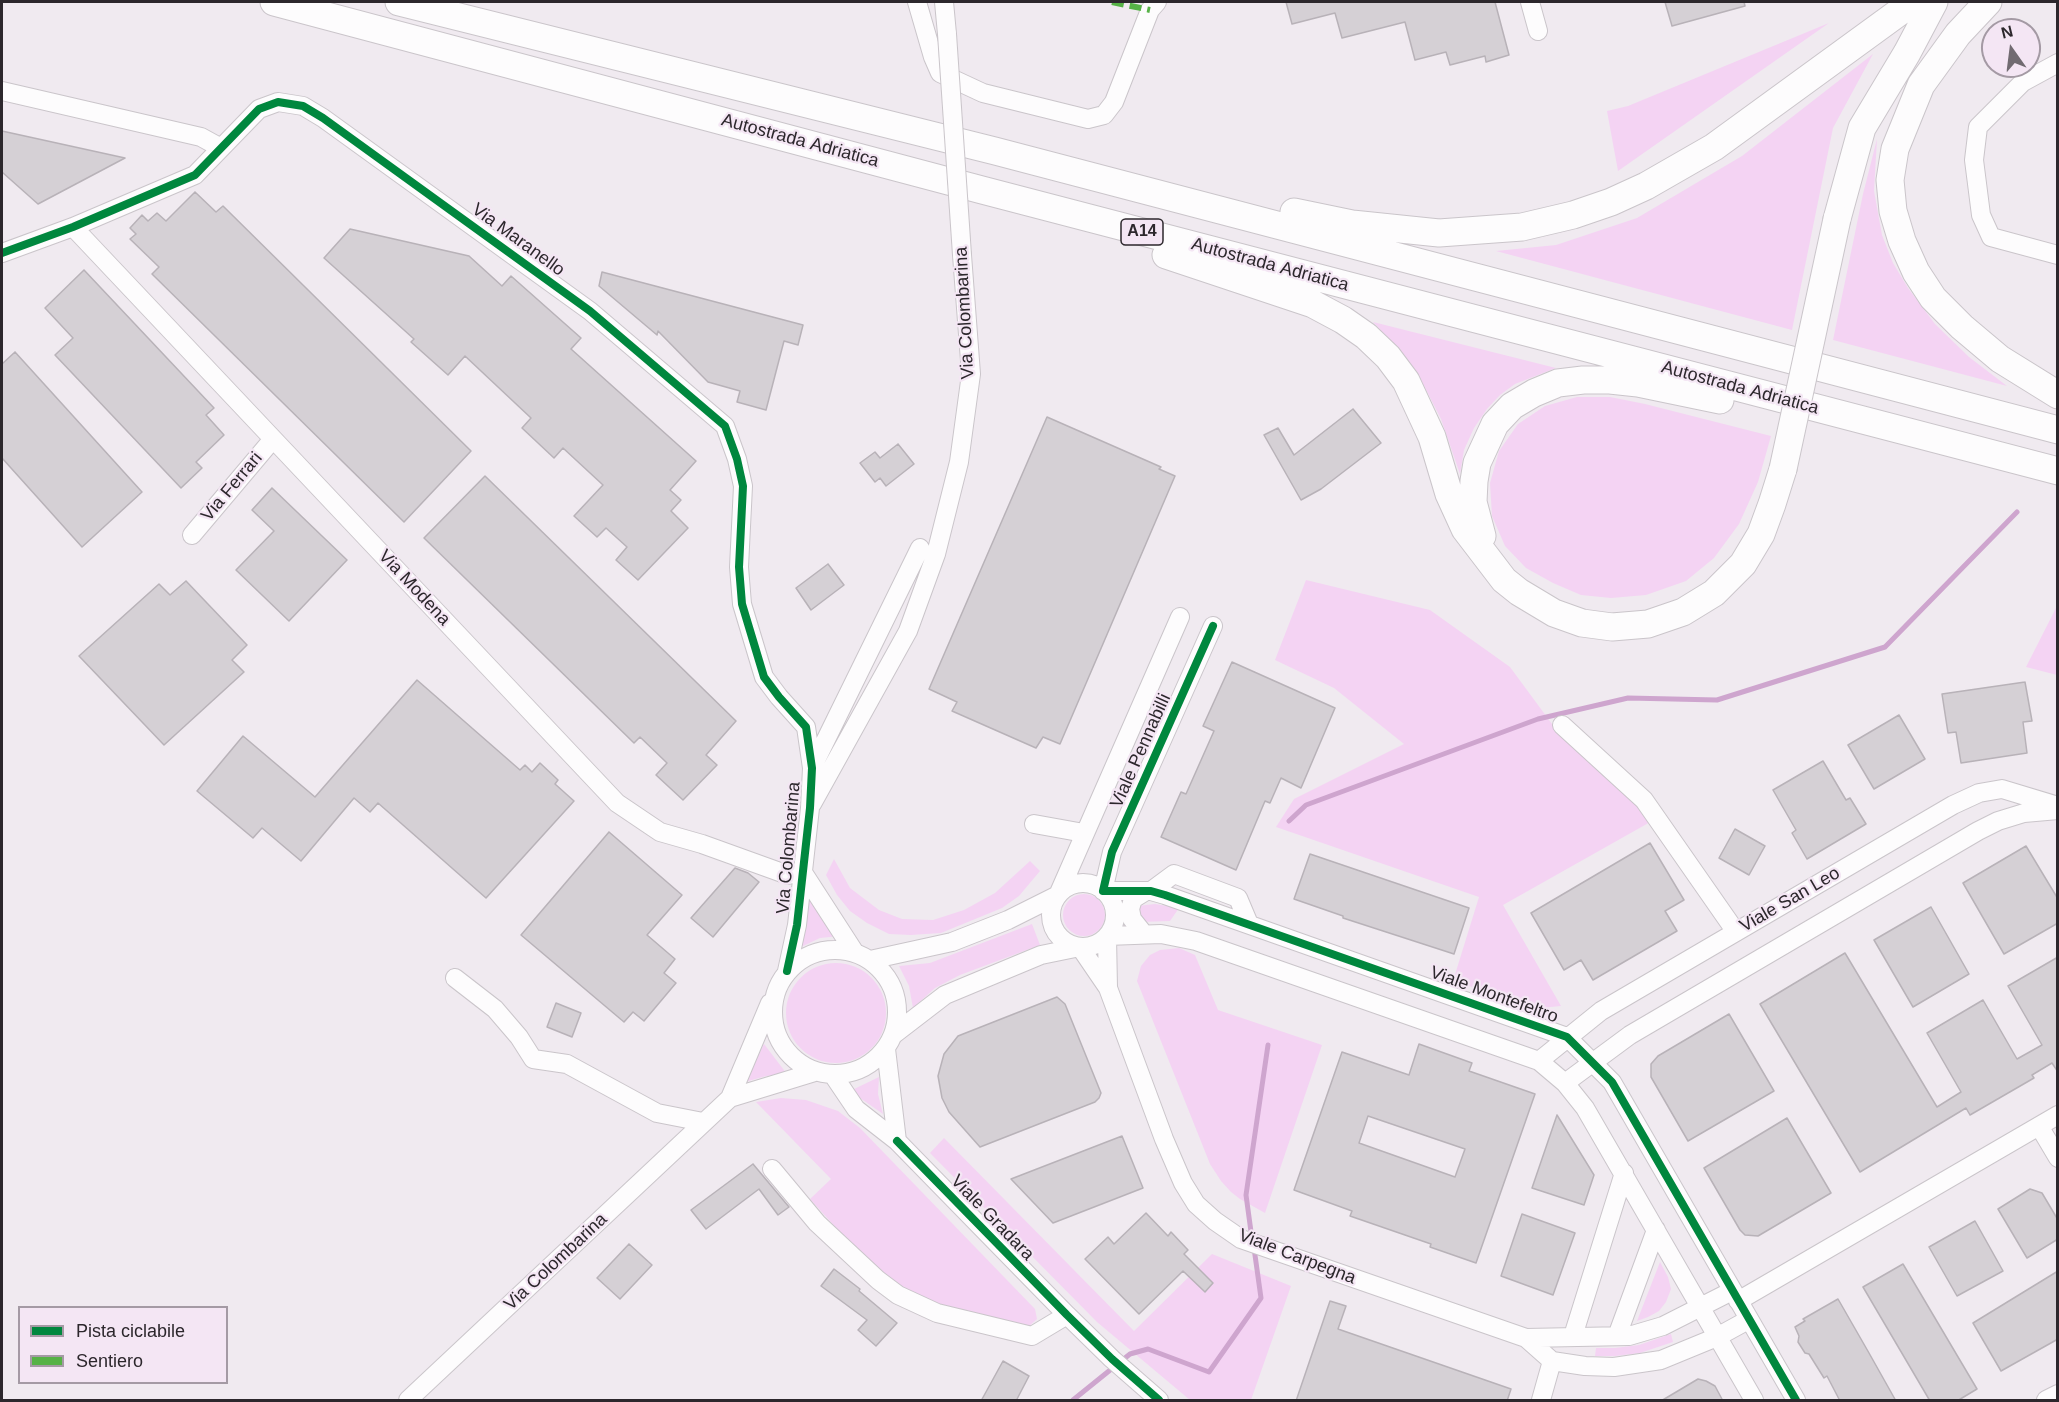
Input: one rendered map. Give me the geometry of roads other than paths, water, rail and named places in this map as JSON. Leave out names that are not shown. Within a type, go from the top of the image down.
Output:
[{"type":"highway","name":"Autostrada Adriatica","points":[[274,2],[982,190],[2058,471]]},
{"type":"highway","name":"Autostrada Adriatica","points":[[399,2],[995,151],[2058,430]]},
{"type":"highway","points":[[995,151],[1352,224],[1439,232],[1478,232],[1522,227],[1573,215],[1611,202],[1646,186],[1714,147],[1913,2]]},
{"type":"highway","points":[[982,190],[1312,304],[1343,320],[1366,336],[1388,357],[1406,381],[1432,437],[1449,494],[1465,529],[1504,580],[1554,613],[1582,623],[1612,627],[1648,624],[1683,612],[1714,593],[1743,564],[1761,534],[1783,469],[1837,219],[1862,128],[1907,53],[1934,2]]},
{"type":"highway","points":[[1907,53],[1977,2]]},
{"type":"highway","points":[[1988,2],[1958,34],[1922,85],[1895,149],[1890,180],[1893,211],[1902,241],[1916,272],[1933,298],[1962,327],[2000,359],[2058,395]]},
{"type":"highway","points":[[1491,563],[1473,502],[1477,463],[1495,424],[1512,406],[1558,383],[1584,380],[1638,383],[2011,459]]},
{"type":"street","points":[[917,2],[940,73],[983,93],[1088,119],[1104,115],[1114,102],[1150,10],[1156,2]]},
{"type":"street","name":"Via Colombarina","points":[[810,808],[908,631],[936,554],[958,462],[971,374],[944,2]]},
{"type":"street","points":[[1530,2],[1538,30]]},
{"type":"street","points":[[2058,63],[2023,81],[1978,127],[1974,160],[1981,215],[1991,237],[2058,255]]},
{"type":"street","points":[[2,91],[201,137],[221,148]]},
{"type":"street","name":"Via Maranello","points":[[2,253],[73,227],[195,175],[259,109],[278,102],[303,106],[323,118],[590,311],[725,426],[737,459],[743,486],[739,567],[742,604],[764,677],[806,727]]},
{"type":"street","name":"Via Modena","points":[[73,227],[617,803],[660,832],[702,844],[788,875],[802,872]]},
{"type":"street","name":"Via Ferrari","points":[[192,535],[273,439]]},
{"type":"street","name":"Via Colombarina","points":[[812,768],[920,548]]},
{"type":"street","name":"Viale Pennabilli","points":[[1058,895],[1180,617]]},
{"type":"street","name":"Viale Pennabilli","points":[[1103,891],[1112,852],[1213,626]]},
{"type":"street","points":[[1562,725],[1644,800],[1736,932]]},
{"type":"street","name":"Via Colombarina","points":[[787,971],[797,925],[810,808],[812,768],[806,727]]},
{"type":"street","name":"Viale San Leo","points":[[1539,1061],[1601,1011],[1953,805],[1979,793],[2002,789],[2058,808]]},
{"type":"street","name":"Viale San Leo","points":[[1565,1083],[1640,1029],[1978,831],[1998,821],[2024,813],[2058,808]]},
{"type":"street","points":[[1034,824],[1084,834]]},
{"type":"street","name":"Via Colombarina","points":[[802,872],[862,956]]},
{"type":"street","points":[[1107,936],[1115,917],[1114,907],[1110,898],[1103,891],[1095,885],[1085,883],[1066,888],[1058,895],[1008,920],[952,942],[862,956],[837,950],[818,952],[801,959],[787,971],[776,990],[772,1010],[774,1030],[783,1048],[797,1063],[824,1074],[853,1072],[871,1063],[890,1042],[945,995],[1041,955],[1090,946],[1107,936],[1161,934],[1196,941],[1214,955],[1539,1061],[1565,1083],[1585,1108],[1754,1401]]},
{"type":"street","name":"Viale Montefeltro","points":[[1103,891],[1148,891],[1249,924],[1567,1037],[1612,1082],[1796,1401]]},
{"type":"street","points":[[1144,934],[1132,919],[1130,909],[1133,899],[1148,891]]},
{"type":"street","points":[[1058,895],[1050,913],[1055,932],[1071,945],[1080,947]]},
{"type":"street","name":"Viale Carpegna","points":[[1107,936],[1108,988]]},
{"type":"street","name":"Viale Carpegna","points":[[1080,947],[1108,988],[1164,1139],[1184,1183],[1196,1204],[1241,1239],[1526,1338],[1629,1336],[1663,1326],[1735,1296]]},
{"type":"street","points":[[862,956],[885,975],[895,993],[897,1014],[890,1042],[897,1141]]},
{"type":"street","points":[[455,978],[495,1009],[519,1037],[533,1059],[567,1064],[657,1113],[703,1122]]},
{"type":"street","name":"Via Colombarina","points":[[408,1401],[730,1098],[776,990]]},
{"type":"street","name":"Via Colombarina","points":[[730,1098],[824,1074]]},
{"type":"street","name":"Viale Gradara","points":[[824,1074],[856,1109],[897,1141],[1066,1315],[1159,1401]]},
{"type":"street","points":[[1735,1296],[2058,1115]]},
{"type":"street","points":[[2039,1126],[2058,1158]]},
{"type":"street","points":[[772,1169],[817,1223],[878,1280],[898,1295],[937,1313],[1032,1336],[1066,1315]]},
{"type":"street","points":[[1573,1336],[1624,1173]]},
{"type":"street","points":[[1617,1336],[1656,1230]]},
{"type":"street","points":[[1541,1401],[1552,1361],[1614,1367],[1661,1360],[1717,1337],[1749,1320]]},
{"type":"street","name":"Viale Carpegna","points":[[1526,1338],[1552,1361]]},
{"type":"street","points":[[2046,1401],[2058,1394]]},
{"type":"waterway","points":[[1289,821],[1306,805],[1538,719],[1628,698],[1717,700],[1885,647],[2017,512]]},
{"type":"waterway","points":[[1252,1239],[1246,1195],[1268,1045]]},
{"type":"waterway","points":[[1073,1400],[1130,1354],[1148,1349],[1209,1372],[1261,1298],[1254,1248]]}]
